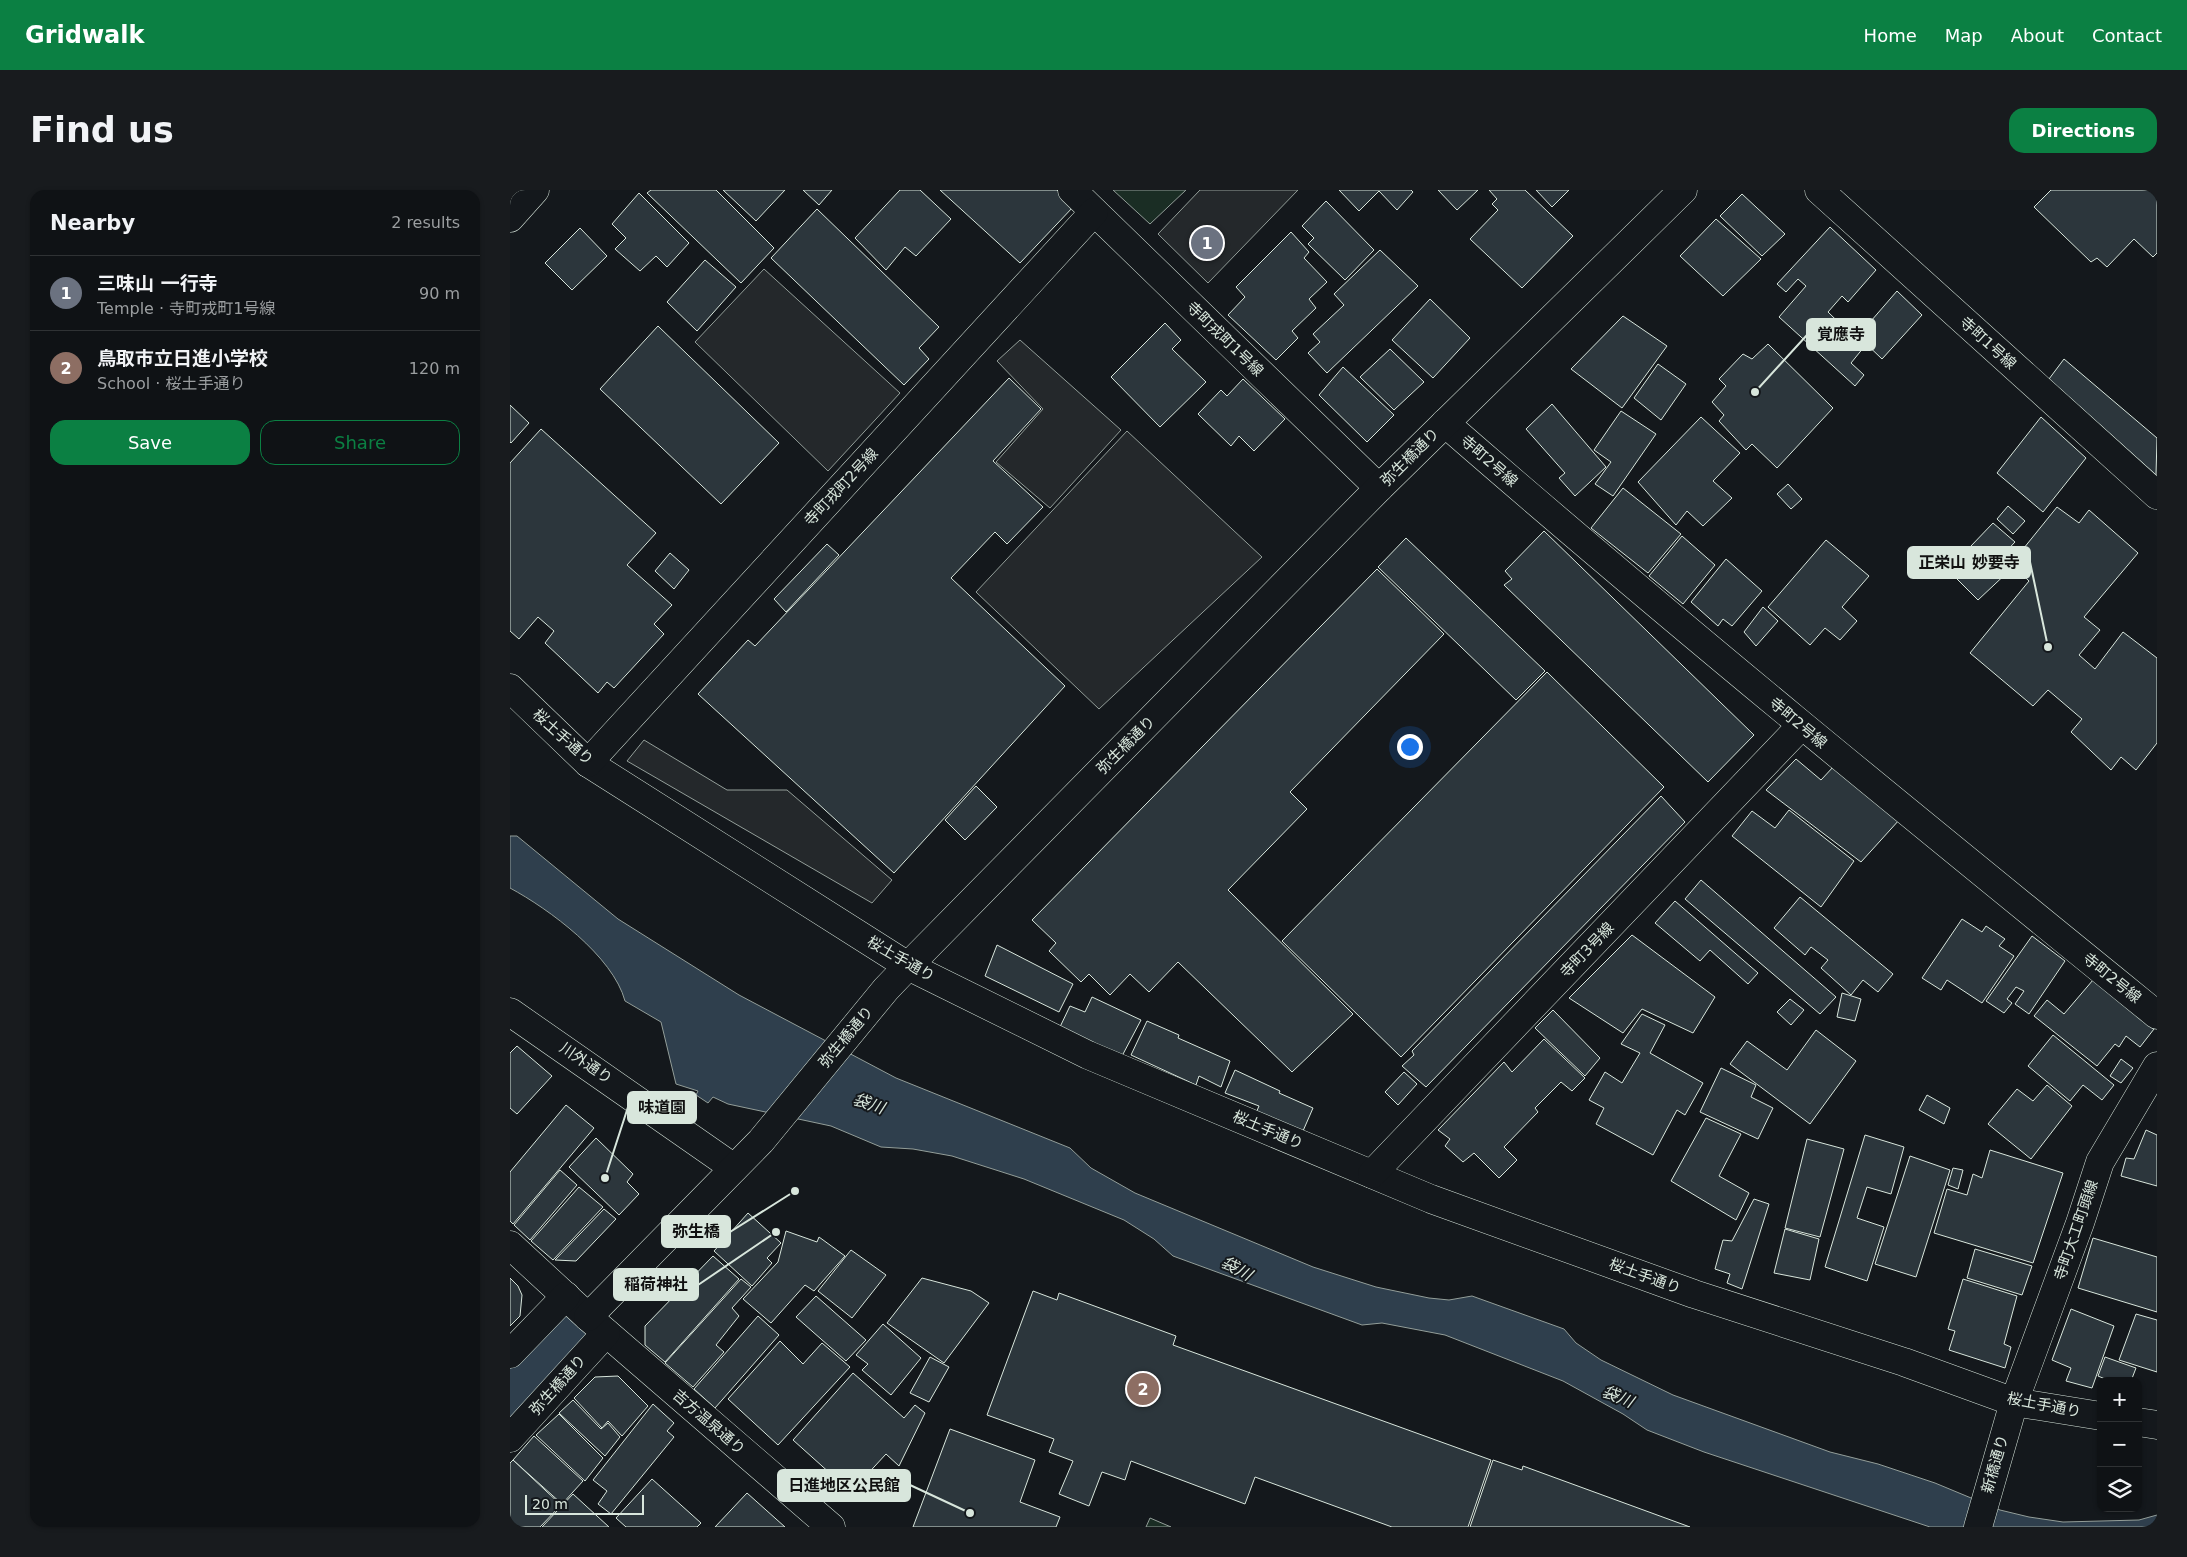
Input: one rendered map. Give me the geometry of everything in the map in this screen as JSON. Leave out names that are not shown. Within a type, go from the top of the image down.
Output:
[{"type":"street","points":[[510,218],[535,190]]},
{"type":"street","name":"寺町戎町1号線","points":[[1072,190],[1379,488]]},
{"type":"street","name":"弥生橋通り","points":[[510,1438],[597,1325],[734,1168],[761,1141],[886,989],[1379,488],[1682,190]]},
{"type":"street","name":"寺町1号線","points":[[1819,190],[2157,495]]},
{"type":"street","name":"寺町戎町2号線","points":[[588,763],[1094,212]]},
{"type":"street","name":"寺町2号線","points":[[1445,423],[1572,534],[1802,726],[2157,1015]]},
{"type":"street","name":"桜土手通り","points":[[510,688],[588,763],[908,966],[1088,1055],[1440,1202],[1694,1294],[1904,1362],[2010,1413],[2097,1416]]},
{"type":"street","name":"寺町3号線","points":[[1372,1174],[1802,726]]},
{"type":"street","name":"川外通り","points":[[510,1012],[734,1168]]},
{"type":"street","name":"寺町大工町頭線","points":[[2010,1413],[2080,1223],[2100,1162],[2157,1066]]},
{"type":"street","name":"吉方温泉通り","points":[[510,1244],[597,1325],[831,1527]]},
{"type":"street","points":[[510,1354],[566,1296]]},
{"type":"street","name":"新橋通り","points":[[1978,1527],[2010,1413]]},
{"type":"street","points":[[2142,1423],[2157,1425]]},
{"type":"green space","points":[[1113,190],[1186,190],[1150,224]]},
{"type":"green space","points":[[1150,1518],[1171,1527],[1146,1527]]},
{"type":"shaded area","points":[[1200,190],[1298,190],[1208,283],[1158,234]]},
{"type":"shaded area","points":[[764,269],[900,393],[828,471],[695,342]]},
{"type":"shaded area","points":[[1020,340],[1121,430],[1050,508],[996,462],[1043,409],[997,361]]},
{"type":"shaded area","points":[[1127,431],[1262,557],[1099,709],[976,592]]},
{"type":"shaded area","points":[[644,740],[727,790],[787,790],[892,880],[872,903],[627,761]]},
{"type":"water","name":"袋川","points":[[510,836],[517,836],[618,919],[739,995],[896,1078],[1070,1148],[1091,1168],[1135,1193],[1313,1267],[1376,1287],[1429,1298],[1449,1300],[1472,1296],[1564,1329],[1576,1343],[1601,1360],[1673,1395],[1830,1452],[1878,1464],[1935,1483],[2000,1510],[2063,1522],[2139,1520],[2157,1515],[2157,1527],[1930,1527],[1704,1452],[1647,1430],[1623,1414],[1563,1381],[1445,1335],[1382,1323],[1362,1325],[1173,1256],[1154,1239],[1124,1220],[1024,1179],[952,1156],[913,1149],[881,1147],[831,1126],[728,1104],[713,1097],[708,1103],[696,1095],[698,1091],[676,1084],[661,1022],[625,1001],[618,984],[607,967],[578,936],[543,908],[510,888]]},
{"type":"building","points":[[651,190],[716,190],[774,248],[741,283],[647,193]]},
{"type":"building","points":[[723,190],[785,190],[756,221]]},
{"type":"building","points":[[803,190],[832,190],[819,205]]},
{"type":"building","points":[[900,190],[920,190],[951,219],[916,256],[905,247],[886,270],[855,238]]},
{"type":"building","points":[[940,190],[1057,190],[1074,206],[1020,263]]},
{"type":"building","points":[[1339,190],[1411,190],[1413,192],[1397,210],[1379,191],[1359,211]]},
{"type":"building","points":[[1438,190],[1478,190],[1457,210]]},
{"type":"building","points":[[1489,190],[1525,190],[1573,236],[1522,288],[1470,239],[1498,210],[1492,204],[1497,199]]},
{"type":"building","points":[[1536,190],[1569,190],[1552,207]]},
{"type":"building","points":[[2051,190],[2157,190],[2157,253],[2153,257],[2134,239],[2107,267],[2097,258],[2091,262],[2034,207]]},
{"type":"building","points":[[639,193],[689,243],[667,267],[656,256],[640,271],[615,249],[626,238],[612,224]]},
{"type":"building","points":[[1742,194],[1785,234],[1762,256],[1720,216]]},
{"type":"building","points":[[1326,201],[1374,250],[1345,280],[1308,244],[1314,238],[1302,226]]},
{"type":"building","points":[[817,209],[939,327],[919,348],[929,359],[904,385],[771,258]]},
{"type":"building","points":[[1716,219],[1761,259],[1723,296],[1680,256]]},
{"type":"building","points":[[1830,227],[1876,270],[1848,302],[1842,296],[1828,312],[1864,347],[1851,363],[1864,375],[1855,386],[1779,317],[1806,286],[1798,279],[1786,292],[1777,284]]},
{"type":"building","points":[[580,228],[607,256],[572,290],[545,263]]},
{"type":"building","points":[[1291,232],[1309,252],[1304,258],[1327,282],[1309,299],[1316,308],[1292,331],[1298,338],[1276,360],[1228,315],[1245,297],[1236,287]]},
{"type":"building","points":[[1380,250],[1418,286],[1327,373],[1308,353],[1320,342],[1313,334],[1344,305],[1334,294]]},
{"type":"building","points":[[705,260],[736,287],[697,331],[667,302]]},
{"type":"building","points":[[1897,291],[1922,315],[1882,359],[1858,336]]},
{"type":"building","points":[[1430,299],[1470,338],[1433,378],[1392,340]]},
{"type":"building","points":[[1623,316],[1667,346],[1622,408],[1571,369]]},
{"type":"building","points":[[1165,323],[1181,340],[1172,349],[1206,382],[1160,427],[1111,377]]},
{"type":"building","points":[[658,326],[779,443],[721,504],[600,389]]},
{"type":"building","points":[[1768,344],[1833,408],[1777,468],[1752,444],[1746,450],[1719,421],[1724,415],[1712,402],[1726,386],[1719,379],[1743,354],[1752,359]]},
{"type":"building","points":[[1390,349],[1424,382],[1394,410],[1360,377]]},
{"type":"building","points":[[2064,359],[2157,438],[2156,475],[2049,379]]},
{"type":"building","points":[[1658,364],[1686,384],[1661,420],[1634,398]]},
{"type":"building","points":[[1343,367],[1394,415],[1367,442],[1319,395]]},
{"type":"building","points":[[1009,378],[1041,409],[993,461],[1043,507],[1007,544],[995,532],[951,578],[1065,686],[894,873],[698,694],[748,640],[755,646]]},
{"type":"building","points":[[1243,379],[1285,419],[1254,451],[1239,436],[1231,446],[1198,414],[1221,390],[1227,396]]},
{"type":"building","points":[[1552,404],[1606,467],[1575,496],[1559,478],[1565,473],[1526,429]]},
{"type":"building","points":[[510,405],[529,423],[511,443],[510,442]]},
{"type":"building","points":[[1621,411],[1656,434],[1613,496],[1595,484],[1611,462],[1594,450]]},
{"type":"building","points":[[1701,417],[1740,453],[1713,481],[1732,498],[1703,526],[1687,511],[1676,525],[1638,482]]},
{"type":"building","points":[[2041,417],[2086,458],[2043,512],[1997,473]]},
{"type":"building","points":[[541,429],[656,533],[627,565],[672,605],[654,624],[664,634],[614,688],[607,682],[598,693],[545,643],[554,631],[538,617],[519,639],[510,631],[510,463]]},
{"type":"building","points":[[1788,484],[1802,499],[1791,509],[1777,494]]},
{"type":"building","points":[[1623,488],[1681,534],[1648,573],[1591,528]]},
{"type":"building","points":[[2008,506],[2025,521],[2013,534],[1997,519]]},
{"type":"building","points":[[2057,507],[2079,523],[2089,510],[2138,553],[2084,617],[2100,630],[2079,655],[2095,669],[2123,632],[2157,658],[2157,743],[2136,770],[2121,757],[2111,770],[2071,732],[2082,719],[2048,690],[2033,706],[1970,653],[2029,581],[2011,564]]},
{"type":"building","points":[[1993,523],[2015,542],[1999,559],[2011,569],[1978,600],[1948,570]]},
{"type":"building","points":[[1544,531],[1754,735],[1708,782],[1504,585],[1512,579],[1505,571]]},
{"type":"building","points":[[1682,536],[1715,565],[1683,604],[1649,576]]},
{"type":"building","points":[[1406,538],[1545,671],[1516,700],[1378,567]]},
{"type":"building","points":[[1826,540],[1869,576],[1842,607],[1857,621],[1840,640],[1825,628],[1810,645],[1768,607]]},
{"type":"building","points":[[827,544],[839,555],[786,612],[774,599]]},
{"type":"building","points":[[670,553],[689,570],[674,589],[655,571]]},
{"type":"building","points":[[1726,559],[1762,591],[1732,626],[1723,619],[1718,626],[1691,602]]},
{"type":"building","points":[[1377,569],[1444,634],[1290,792],[1307,809],[1228,890],[1353,1014],[1292,1072],[1178,962],[1149,992],[1130,974],[1110,995],[1089,974],[1081,982],[1049,951],[1056,943],[1032,920]]},
{"type":"building","points":[[1763,607],[1778,621],[1756,646],[1744,632]]},
{"type":"building","points":[[1547,672],[1664,787],[1401,1057],[1282,941]]},
{"type":"building","points":[[1796,759],[1821,780],[1834,766],[1900,819],[1861,862],[1766,790]]},
{"type":"building","points":[[976,786],[997,807],[965,840],[945,820]]},
{"type":"building","points":[[1661,796],[1685,822],[1426,1087],[1402,1066],[1414,1055],[1412,1051]]},
{"type":"building","points":[[1789,810],[1854,861],[1821,907],[1732,836],[1752,811],[1775,828]]},
{"type":"building","points":[[1701,880],[1836,997],[1820,1014],[1685,899]]},
{"type":"building","points":[[1800,897],[1893,974],[1878,992],[1863,980],[1851,995],[1821,968],[1828,960],[1811,947],[1805,955],[1774,928]]},
{"type":"building","points":[[1675,901],[1758,973],[1748,984],[1710,950],[1700,961],[1655,923]]},
{"type":"building","points":[[1962,919],[1982,932],[1986,926],[2005,939],[1999,946],[2014,956],[1982,1003],[1947,980],[1941,990],[1922,978]]},
{"type":"building","points":[[1632,935],[1715,997],[1693,1033],[1642,1009],[1623,1033],[1569,998]]},
{"type":"building","points":[[2032,936],[2065,961],[2029,1014],[2015,1004],[2024,991],[2016,987],[2007,999],[2012,1003],[2004,1013],[1986,1001]]},
{"type":"building","points":[[997,945],[1073,984],[1059,1012],[985,976]]},
{"type":"building","points":[[2093,980],[2154,1029],[2140,1047],[2126,1036],[2119,1047],[2115,1044],[2097,1066],[2034,1016],[2047,1000],[2064,1014]]},
{"type":"building","points":[[1842,993],[1861,999],[1855,1021],[1837,1017]]},
{"type":"building","points":[[1092,997],[1141,1020],[1122,1056],[1059,1029],[1070,1006],[1085,1012]]},
{"type":"building","points":[[1790,999],[1804,1010],[1791,1025],[1777,1012]]},
{"type":"building","points":[[1553,1010],[1600,1058],[1585,1076],[1535,1028]]},
{"type":"building","points":[[1642,1014],[1665,1025],[1650,1053],[1703,1083],[1685,1115],[1677,1110],[1653,1155],[1596,1124],[1604,1108],[1589,1100],[1605,1072],[1622,1083],[1640,1053],[1621,1044]]},
{"type":"building","points":[[1147,1021],[1179,1035],[1178,1038],[1230,1061],[1221,1087],[1199,1076],[1196,1085],[1131,1055]]},
{"type":"building","points":[[1816,1030],[1856,1061],[1810,1124],[1730,1064],[1747,1041],[1787,1070]]},
{"type":"building","points":[[2053,1035],[2114,1085],[2102,1100],[2083,1085],[2070,1101],[2028,1066]]},
{"type":"building","points":[[1544,1039],[1585,1078],[1572,1091],[1561,1082],[1535,1108],[1538,1112],[1504,1147],[1517,1160],[1499,1178],[1474,1153],[1463,1162],[1445,1146],[1450,1139],[1438,1130],[1504,1062],[1512,1072]]},
{"type":"building","points":[[517,1046],[552,1076],[517,1114],[510,1108],[510,1053]]},
{"type":"building","points":[[2121,1059],[2133,1068],[2121,1083],[2110,1076]]},
{"type":"building","points":[[1721,1068],[1756,1085],[1751,1097],[1773,1108],[1758,1139],[1700,1112]]},
{"type":"building","points":[[1235,1070],[1313,1108],[1303,1131],[1256,1113],[1259,1106],[1225,1093]]},
{"type":"building","points":[[1404,1072],[1417,1084],[1398,1105],[1385,1092]]},
{"type":"building","points":[[2047,1085],[2072,1106],[2031,1159],[1988,1124],[2017,1089],[2033,1101]]},
{"type":"building","points":[[1927,1095],[1950,1108],[1944,1124],[1919,1110]]},
{"type":"building","points":[[566,1105],[594,1128],[513,1224],[510,1221],[510,1172]]},
{"type":"building","points":[[1706,1118],[1741,1134],[1719,1176],[1749,1193],[1736,1220],[1671,1181]]},
{"type":"building","points":[[2146,1130],[2157,1135],[2157,1186],[2121,1176],[2126,1158],[2134,1159]]},
{"type":"building","points":[[1865,1135],[1904,1147],[1891,1194],[1867,1187],[1857,1218],[1884,1227],[1867,1281],[1825,1267]]},
{"type":"building","points":[[596,1138],[633,1174],[627,1182],[639,1194],[619,1215],[569,1167]]},
{"type":"building","points":[[1807,1139],[1844,1149],[1820,1237],[1785,1228]]},
{"type":"building","points":[[1990,1150],[2063,1173],[2033,1263],[1934,1233],[1947,1189],[1967,1195],[1973,1174],[1982,1178]]},
{"type":"building","points":[[1910,1156],[1950,1170],[1916,1277],[1875,1264]]},
{"type":"building","points":[[1953,1168],[1963,1170],[1958,1189],[1948,1185]]},
{"type":"building","points":[[560,1170],[577,1185],[530,1240],[514,1225]]},
{"type":"building","points":[[579,1187],[603,1207],[553,1260],[531,1241]]},
{"type":"building","points":[[1754,1199],[1769,1204],[1742,1289],[1727,1283],[1730,1274],[1715,1269],[1723,1240],[1732,1241]]},
{"type":"building","points":[[604,1209],[616,1219],[576,1261],[555,1260]]},
{"type":"building","points":[[748,1213],[781,1243],[767,1258],[772,1263],[752,1286],[714,1251]]},
{"type":"building","points":[[1785,1229],[1819,1239],[1810,1280],[1774,1273]]},
{"type":"building","points":[[786,1231],[817,1242],[819,1237],[845,1256],[814,1291],[805,1285],[771,1323],[743,1299],[778,1262]]},
{"type":"building","points":[[2093,1238],[2157,1257],[2157,1312],[2078,1288]]},
{"type":"building","points":[[1975,1249],[2032,1266],[2022,1295],[1967,1278]]},
{"type":"building","points":[[851,1250],[886,1275],[852,1318],[818,1291]]},
{"type":"building","points":[[713,1256],[739,1279],[665,1362],[645,1345],[645,1326]]},
{"type":"building","points":[[510,1278],[518,1286],[522,1295],[520,1316],[510,1326]]},
{"type":"building","points":[[922,1278],[971,1291],[989,1303],[944,1363],[887,1323]]},
{"type":"building","points":[[741,1279],[751,1287],[732,1308],[739,1316],[716,1345],[724,1352],[693,1387],[665,1363]]},
{"type":"building","points":[[1963,1279],[2017,1296],[2004,1344],[2011,1347],[2005,1368],[1949,1350],[1955,1331],[1948,1329]]},
{"type":"building","points":[[1033,1291],[1057,1300],[1059,1293],[1176,1336],[1173,1345],[1491,1460],[1468,1527],[1392,1527],[1255,1477],[1245,1504],[1131,1461],[1125,1480],[1102,1472],[1089,1506],[1059,1494],[1073,1461],[1049,1452],[1054,1439],[987,1415]]},
{"type":"building","points":[[816,1296],[866,1340],[846,1361],[796,1317]]},
{"type":"building","points":[[2071,1309],[2114,1326],[2092,1388],[2066,1381],[2071,1368],[2052,1360]]},
{"type":"building","points":[[2136,1314],[2157,1320],[2157,1372],[2119,1360]]},
{"type":"building","points":[[758,1316],[779,1335],[715,1408],[694,1389]]},
{"type":"building","points":[[883,1324],[921,1358],[891,1395],[862,1370],[868,1364],[856,1355]]},
{"type":"building","points":[[780,1341],[803,1364],[822,1343],[850,1367],[778,1445],[728,1399]]},
{"type":"building","points":[[930,1357],[949,1367],[929,1402],[910,1393]]},
{"type":"building","points":[[2105,1357],[2136,1368],[2133,1377],[2098,1376]]},
{"type":"building","points":[[853,1373],[904,1418],[915,1405],[925,1413],[899,1466],[886,1454],[851,1492],[793,1440]]},
{"type":"building","points":[[618,1376],[648,1406],[622,1436],[608,1421],[602,1428],[574,1398],[595,1377]]},
{"type":"building","points":[[573,1400],[601,1429],[608,1423],[620,1437],[605,1456],[559,1413]]},
{"type":"building","points":[[653,1404],[674,1423],[667,1431],[674,1437],[611,1514],[598,1504],[607,1491],[593,1480]]},
{"type":"building","points":[[559,1414],[603,1458],[585,1481],[536,1435]]},
{"type":"building","points":[[950,1429],[1035,1460],[1020,1502],[1060,1517],[1056,1527],[913,1527]]},
{"type":"building","points":[[534,1436],[583,1481],[562,1504],[513,1460]]},
{"type":"building","points":[[513,1460],[561,1505],[540,1527],[510,1527],[510,1463]]},
{"type":"building","points":[[1493,1460],[1522,1470],[1523,1466],[1690,1527],[1470,1527]]},
{"type":"building","points":[[652,1479],[701,1523],[697,1527],[626,1527],[616,1518]]},
{"type":"building","points":[[747,1493],[785,1527],[715,1527]]},
{"type":"building","points":[[573,1494],[609,1527],[542,1527]]},
{"type":"waterway","points":[[510,1399],[557,1348]]},
{"type":"place","name":"三味山 一行寺","points":[[1207,243]]},
{"type":"place","name":"覚應寺","points":[[1755,392]]},
{"type":"place","name":"正栄山 妙要寺","points":[[2048,647]]},
{"type":"place","name":"味道園","points":[[605,1178]]},
{"type":"place","name":"弥生橋","points":[[795,1191]]},
{"type":"place","name":"稲荷神社","points":[[776,1232]]},
{"type":"place","name":"鳥取市立日進小学校","points":[[1143,1389]]},
{"type":"place","name":"日進地区公民館","points":[[970,1513]]}]
